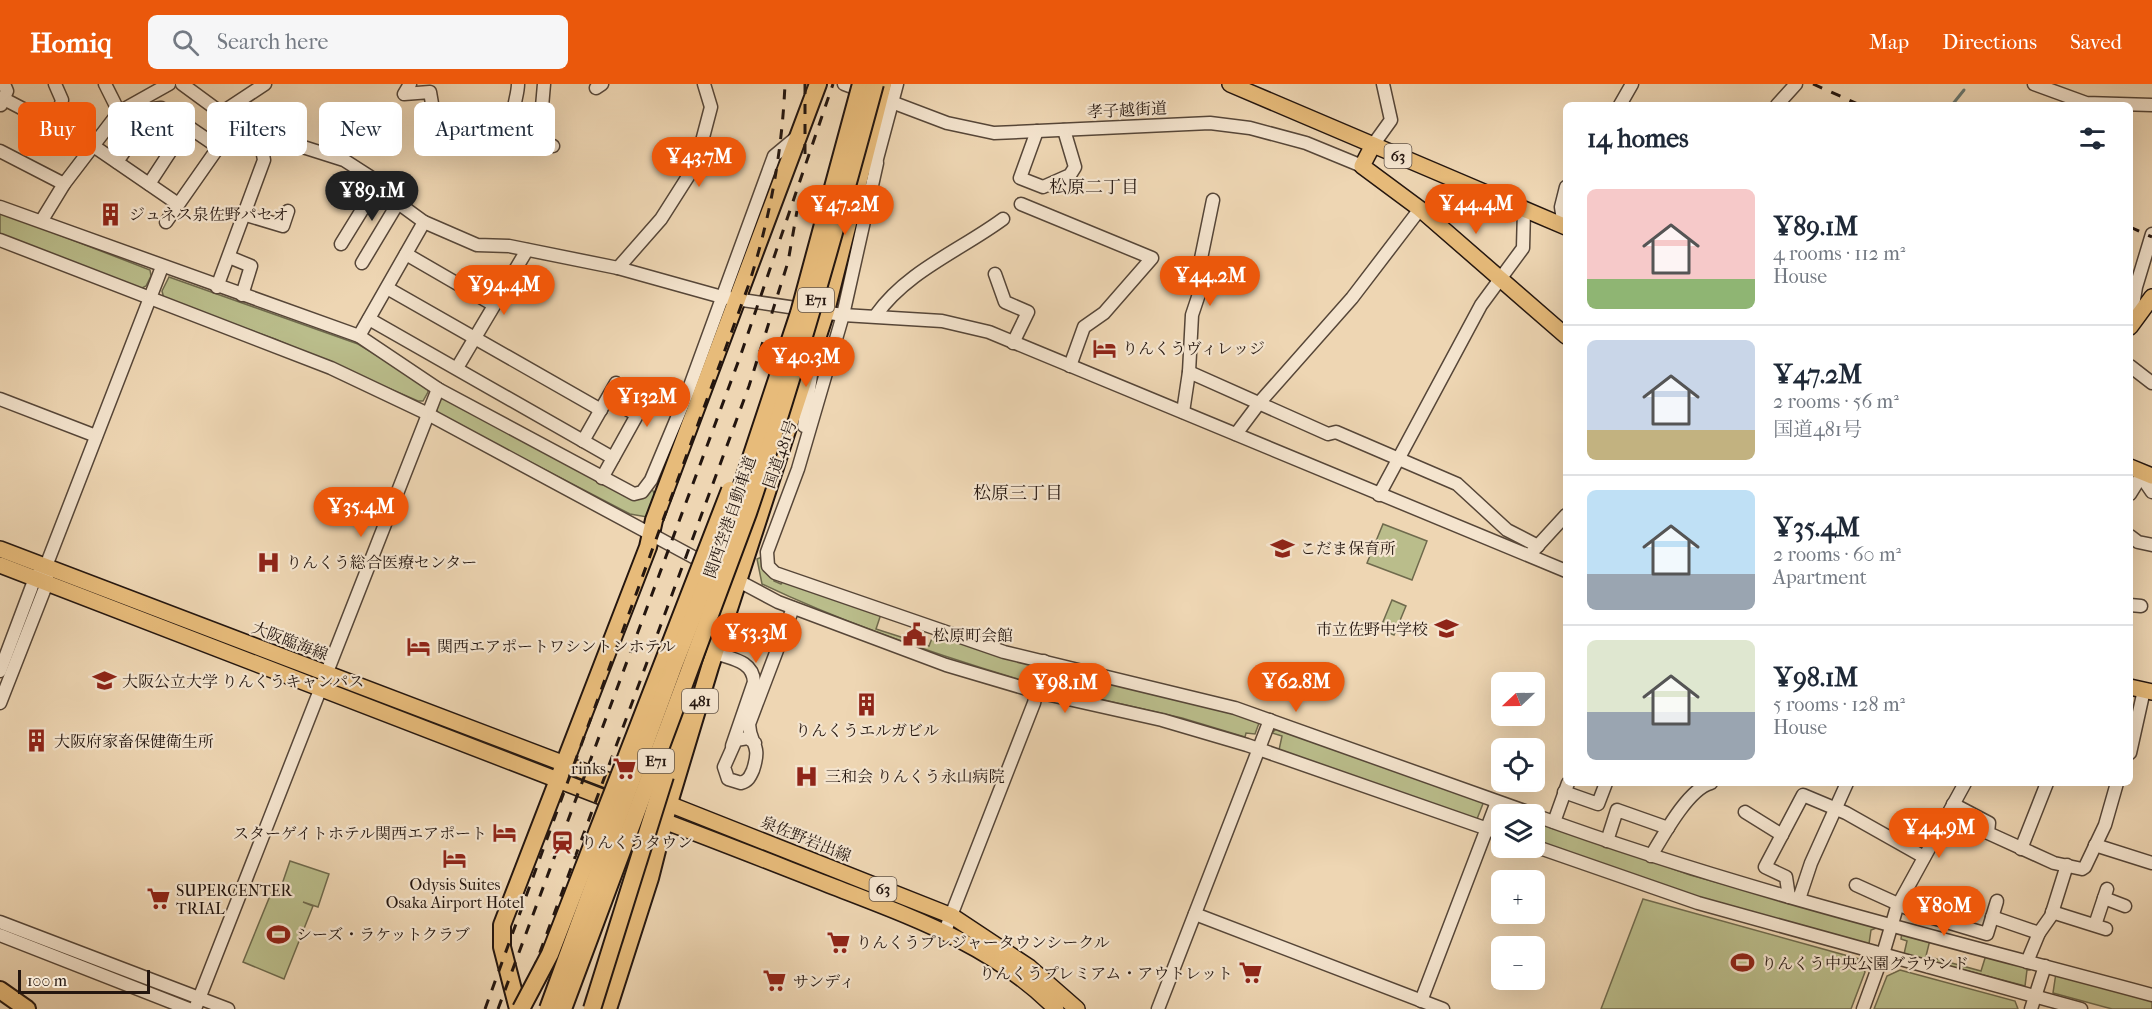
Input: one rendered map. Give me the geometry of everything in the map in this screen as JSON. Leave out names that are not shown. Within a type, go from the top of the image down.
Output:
[{"type":"highway","points":[[518,1006],[502,947],[502,924],[652,535],[654,520],[673,470],[729,298],[800,134],[818,84]]},
{"type":"highway","name":"関西空港自動車道","points":[[548,1009],[674,665],[726,533],[799,313],[861,84]]},
{"type":"highway","name":"国道481号","points":[[665,821],[715,653],[826,311],[883,91]]},
{"type":"highway","name":"関西空港自動車道","points":[[563,1009],[748,513],[883,91]]},
{"type":"highway","points":[[518,1006],[550,954],[707,546],[736,476],[757,438]]},
{"type":"highway","points":[[592,1009],[687,703],[733,569],[748,513]]},
{"type":"highway","name":"481","points":[[610,1003],[665,821]]},
{"type":"highway","points":[[0,990],[27,1009]]},
{"type":"highway","points":[[0,999],[13,1009]]},
{"type":"main road","name":"63","points":[[1230,84],[1262,90],[1372,146],[1563,226]]},
{"type":"main road","points":[[1372,146],[1362,166],[1420,209],[1563,333]]},
{"type":"main road","points":[[2133,322],[2152,297]]},
{"type":"main road","name":"大阪臨海線","points":[[0,549],[322,680],[560,773],[665,821]]},
{"type":"main road","name":"大阪臨海線","points":[[0,565],[322,680]]},
{"type":"main road","name":"大阪臨海線","points":[[560,773],[669,803]]},
{"type":"main road","name":"泉佐野岩出線","points":[[669,803],[952,916],[1029,967],[1077,1009]]},
{"type":"main road","name":"泉佐野岩出線","points":[[665,821],[945,930],[1002,964],[1056,1009]]},
{"type":"street","points":[[4,84],[7,91],[2,102],[18,109]]},
{"type":"street","points":[[55,84],[61,102]]},
{"type":"street","points":[[105,84],[114,102]]},
{"type":"street","points":[[133,102],[155,87],[169,84]]},
{"type":"street","points":[[182,84],[207,103]]},
{"type":"street","points":[[238,102],[265,84]]},
{"type":"street","points":[[410,84],[404,94],[430,92],[432,102]]},
{"type":"street","points":[[515,102],[518,84]]},
{"type":"street","points":[[542,102],[544,84]]},
{"type":"street","points":[[618,268],[661,219],[696,164],[711,107],[704,84]]},
{"type":"street","name":"孝子越街道","points":[[844,84],[883,91],[947,123],[994,133],[1210,123],[1250,128],[1306,143],[1362,166]]},
{"type":"street","points":[[897,84],[883,91],[877,163],[843,315],[798,469],[766,557],[768,566],[775,573],[1004,652],[1235,708],[1503,804]]},
{"type":"street","points":[[1372,146],[1391,120],[1383,84]]},
{"type":"street","points":[[1622,102],[1632,84]]},
{"type":"street","points":[[1779,102],[1794,84]]},
{"type":"street","points":[[2034,84],[2083,102]]},
{"type":"street","points":[[2133,104],[2152,105]]},
{"type":"street","points":[[96,140],[108,125]]},
{"type":"street","points":[[1037,131],[1020,178],[1043,187],[1070,175],[1074,167],[1064,130]]},
{"type":"street","points":[[96,148],[178,204]]},
{"type":"street","points":[[307,148],[344,160],[378,184],[398,203],[424,222],[477,245],[508,246],[618,268],[729,298],[843,315],[876,315],[962,325],[1013,343],[1184,412],[1563,570]]},
{"type":"street","points":[[0,151],[64,184]]},
{"type":"street","points":[[42,220],[84,156]]},
{"type":"street","points":[[117,162],[121,156]]},
{"type":"street","points":[[149,184],[167,156]]},
{"type":"street","points":[[166,222],[212,156]]},
{"type":"street","points":[[217,287],[230,257],[243,214],[264,160],[263,156]]},
{"type":"street","points":[[846,236],[877,163]]},
{"type":"street","points":[[341,244],[378,184]]},
{"type":"street","points":[[1563,199],[1561,207],[1563,217]]},
{"type":"street","points":[[1184,412],[1192,315],[1203,282],[1197,278],[1213,200]]},
{"type":"street","points":[[362,263],[398,203]]},
{"type":"street","points":[[1021,204],[1152,258],[1104,313],[1084,327],[1070,366]]},
{"type":"street","points":[[0,207],[42,220],[162,267],[359,336],[438,388],[634,494],[646,488],[729,298]]},
{"type":"street","points":[[1236,434],[1260,402],[1352,298],[1420,209]]},
{"type":"street","points":[[1379,495],[1481,305],[1522,248],[1524,210]]},
{"type":"street","points":[[243,214],[283,226],[288,211]]},
{"type":"street","points":[[876,315],[888,299],[949,252],[976,239],[1003,219]]},
{"type":"street","points":[[359,336],[424,222]]},
{"type":"street","points":[[2133,285],[2152,234]]},
{"type":"street","points":[[0,240],[331,368],[426,413],[738,581],[793,608],[946,665],[1037,692],[1162,720],[1259,750],[1491,830]]},
{"type":"street","points":[[457,369],[527,250]]},
{"type":"street","points":[[406,254],[494,304]]},
{"type":"street","points":[[230,257],[251,266],[242,295]]},
{"type":"street","points":[[0,703],[46,566],[162,267]]},
{"type":"street","points":[[995,274],[1005,302],[1028,312],[1013,343]]},
{"type":"street","points":[[387,288],[601,410]]},
{"type":"street","points":[[369,318],[613,458]]},
{"type":"street","points":[[798,469],[815,347]]},
{"type":"street","points":[[2133,368],[2152,383]]},
{"type":"street","points":[[1189,372],[1328,434],[1336,432],[1456,484],[1507,530],[1538,546]]},
{"type":"street","points":[[583,441],[616,383]]},
{"type":"street","points":[[198,1003],[426,413],[438,388]]},
{"type":"street","points":[[673,470],[687,394]]},
{"type":"street","points":[[602,478],[637,415],[608,398]]},
{"type":"street","points":[[0,399],[96,436]]},
{"type":"street","points":[[2142,473],[2152,492]]},
{"type":"street","points":[[2133,489],[2142,473]]},
{"type":"street","points":[[1528,556],[1563,518]]},
{"type":"street","points":[[2133,538],[2138,542],[2152,545]]},
{"type":"street","points":[[0,671],[41,581]]},
{"type":"street","points":[[715,653],[745,663],[754,674],[754,682],[724,773],[728,779],[741,783],[750,777],[758,755],[749,724],[793,608]]},
{"type":"street","points":[[945,930],[1037,692],[1044,661]]},
{"type":"street","points":[[2133,737],[2142,690]]},
{"type":"street","points":[[1158,1009],[1270,720]]},
{"type":"street","points":[[732,747],[741,738],[748,738],[755,743]]},
{"type":"street","points":[[1554,822],[1566,787],[1598,804],[1605,786]]},
{"type":"street","points":[[1651,856],[1689,799],[1704,786]]},
{"type":"street","points":[[1794,898],[1846,786]]},
{"type":"street","points":[[1863,1009],[1898,905],[1963,786]]},
{"type":"street","points":[[2021,849],[2046,786]]},
{"type":"street","points":[[1953,804],[1989,823],[1988,833],[2021,849],[2067,865],[2085,867],[2105,825],[2116,786]]},
{"type":"street","points":[[1794,898],[1786,877],[1766,867],[1803,795],[1872,826],[1924,856]]},
{"type":"street","points":[[1421,1000],[1497,802]]},
{"type":"street","points":[[1607,841],[1617,810],[1668,828]]},
{"type":"street","points":[[1745,812],[1782,835]]},
{"type":"street","points":[[1545,819],[1651,856],[1794,898],[2152,995]]},
{"type":"street","points":[[2095,845],[2152,863]]},
{"type":"street","points":[[1545,850],[1698,903],[2081,1009]]},
{"type":"street","points":[[2027,962],[2038,933],[2052,912],[2067,865]]},
{"type":"street","points":[[1856,885],[1898,905],[1987,934],[1997,901]]},
{"type":"street","points":[[2052,912],[2101,927],[2106,893],[2125,906]]},
{"type":"street","points":[[1195,914],[1443,1009]]},
{"type":"street","points":[[1992,917],[2038,933]]},
{"type":"street","points":[[0,922],[198,1003],[228,1009]]},
{"type":"street","points":[[0,935],[189,1009]]},
{"type":"street","points":[[2031,1009],[2044,966]]},
{"type":"green space","points":[[0,212],[150,270],[151,276],[146,286],[140,289],[0,234]]},
{"type":"green space","points":[[169,277],[358,344],[427,386],[428,392],[423,401],[418,401],[275,339],[164,299],[162,291]]},
{"type":"green space","points":[[446,398],[625,496],[633,499],[651,487],[656,497],[647,517],[630,514],[438,414],[436,406],[441,399]]},
{"type":"green space","points":[[1383,524],[1427,541],[1412,580],[1367,563]]},
{"type":"green space","points":[[762,557],[774,581],[781,584],[783,581],[881,614],[876,629],[929,646],[934,633],[1035,664],[1037,669],[1034,679],[1028,682],[926,650],[794,599],[762,584],[757,559]]},
{"type":"green space","points":[[1392,600],[1406,606],[1394,635],[1380,629]]},
{"type":"green space","points":[[1055,668],[1257,720],[1259,723],[1255,734],[1246,733],[1245,737],[1182,718],[1052,688],[1049,682],[1051,671]]},
{"type":"green space","points":[[1277,728],[1484,801],[1477,819],[1279,750],[1282,736],[1272,733]]},
{"type":"green space","points":[[1545,823],[1690,875],[1879,927],[1871,930],[1869,944],[1696,897],[1545,844]]},
{"type":"green space","name":"シーズ・ラケットクラブ","points":[[290,861],[329,874],[318,907],[303,902],[313,906],[284,979],[243,962],[272,891],[279,893]]},
{"type":"green space","name":"りんくう中央公園グラウンド","points":[[1643,899],[1859,959],[1865,972],[1851,1009],[1601,1009]]},
{"type":"green space","points":[[1902,932],[1930,940],[1926,956],[1981,971],[1986,955],[2031,967],[2027,970],[2025,986],[1904,954],[1907,941],[1901,939]]},
{"type":"green space","points":[[1900,970],[2015,1001],[2018,1009],[1874,1009],[1887,976]]},
{"type":"green space","points":[[2056,973],[2152,999],[2152,1009],[2112,1009],[2053,993]]},
{"type":"waterway","points":[[1954,102],[1964,90]]},
{"type":"railway","points":[[485,1009],[749,284],[774,185],[785,84]]},
{"type":"railway","points":[[805,84],[805,154]]},
{"type":"railway","points":[[498,1009],[740,357],[833,84]]},
{"type":"railway","points":[[1813,84],[1853,102]]},
{"type":"railway","points":[[519,1009],[749,386],[788,262],[797,211]]},
{"type":"railway","points":[[2133,228],[2152,237]]},
{"type":"place","name":"ジュネス泉佐野パセオ","points":[[111,214]]},
{"type":"place","name":"りんくうヴィレッジ","points":[[1104,348]]},
{"type":"place","name":"こだま保育所","points":[[1282,548]]},
{"type":"place","name":"りんくう総合医療センター","points":[[268,562]]},
{"type":"place","name":"市立佐野中学校","points":[[1446,629]]},
{"type":"place","name":"松原町会館","points":[[915,635]]},
{"type":"place","name":"関西エアポートワシントンホテル","points":[[419,646]]},
{"type":"place","name":"大阪公立大学 りんくうキャンパス","points":[[104,681]]},
{"type":"place","name":"りんくうエルガビル","points":[[867,705]]},
{"type":"place","name":"大阪府家畜保健衛生所","points":[[36,741]]},
{"type":"place","name":"rinks","points":[[624,768]]},
{"type":"place","name":"三和会 りんくう永山病院","points":[[807,776]]},
{"type":"place","name":"スターゲイトホテル関西エアポート","points":[[505,833]]},
{"type":"place","name":"りんくうタウン","points":[[563,842]]},
{"type":"place","name":"Odysis Suites Osaka Airport Hotel","points":[[455,859]]},
{"type":"place","name":"SUPERCENTER TRIAL","points":[[158,899]]},
{"type":"place","name":"シーズ・ラケットクラブ","points":[[278,934]]},
{"type":"place","name":"りんくうプレジャータウンシークル","points":[[838,942]]},
{"type":"place","name":"りんくう中央公園グラウンド","points":[[1743,963]]},
{"type":"place","name":"りんくうプレミアム・アウトレット","points":[[1251,973]]},
{"type":"place","name":"サンディ","points":[[775,981]]},
{"type":"district","name":"松原二丁目","points":[[1094,187]]},
{"type":"district","name":"松原三丁目","points":[[1018,493]]}]
